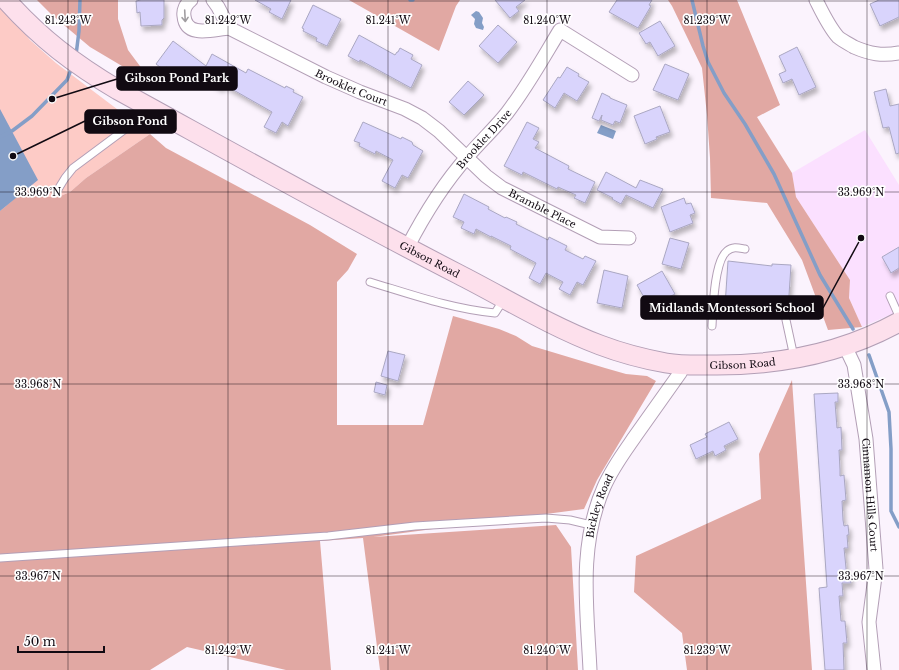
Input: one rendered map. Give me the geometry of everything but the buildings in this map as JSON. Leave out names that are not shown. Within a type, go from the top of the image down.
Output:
[{"type":"street","name":"Gibson Road","points":[[6,0],[36,32],[73,62],[100,79],[152,109],[407,248],[504,299],[601,346],[651,360],[684,365],[754,364],[795,359],[845,346],[873,335],[899,322]]},
{"type":"street","points":[[191,0],[184,9],[185,21],[188,27],[199,32],[228,28],[213,0]]},
{"type":"street","points":[[816,0],[832,30],[839,38],[848,44],[866,53],[877,55],[899,53]]},
{"type":"street","name":"Brooklet Court","points":[[228,28],[326,77],[406,109],[422,118],[439,131],[467,157]]},
{"type":"street","name":"Brooklet Drive","points":[[407,248],[419,223],[437,195],[467,157],[516,101],[560,30],[632,75]]},
{"type":"street","name":"Bramble Place","points":[[467,157],[486,176],[502,188],[600,237],[629,238]]},
{"type":"street","name":"Cinnamon Hills Court","points":[[845,346],[854,365],[866,439],[876,569],[869,622],[874,670]]},
{"type":"street","name":"Bickley Road","points":[[590,670],[585,577],[591,525],[597,504],[605,485],[623,455],[684,365]]},
{"type":"lane","points":[[57,191],[73,168],[152,109]]},
{"type":"lane","points":[[712,326],[715,286],[722,260],[728,250],[735,248],[745,249]]},
{"type":"lane","points":[[370,282],[433,301],[481,312],[494,313],[504,299]]},
{"type":"lane","points":[[890,296],[899,316]]},
{"type":"lane","points":[[786,320],[795,359]]},
{"type":"lane","points":[[0,558],[328,536],[383,529],[538,519],[557,519],[591,525]]},
{"type":"shaded area","points":[[37,0],[118,0],[118,19],[128,50],[154,85],[90,47],[52,15]]},
{"type":"shaded area","points":[[349,0],[460,0],[456,6],[439,51]]},
{"type":"shaded area","points":[[668,0],[737,0],[780,105],[757,117],[792,173],[796,197],[850,280],[849,298],[862,327],[828,330],[802,260],[767,203],[711,198],[710,158],[702,68]]},
{"type":"shaded area","points":[[0,3],[30,40],[56,63],[150,134],[86,178],[70,192],[58,197],[47,197],[26,189],[0,211]]},
{"type":"shaded area","points":[[865,130],[899,185],[899,311],[862,327],[849,298],[850,280],[796,197],[792,173]]},
{"type":"shaded area","points":[[150,134],[166,148],[310,225],[357,254],[348,270],[337,282],[337,425],[423,425],[453,316],[499,329],[516,336],[532,346],[626,374],[647,376],[656,381],[597,480],[584,509],[373,537],[556,525],[571,547],[578,670],[380,670],[363,538],[320,541],[331,670],[286,670],[187,647],[150,670],[0,670],[0,211],[26,189],[47,197],[58,197],[70,192],[86,178]]},
{"type":"shaded area","points":[[792,380],[812,670],[687,670],[682,633],[634,592],[636,556],[761,499],[759,454]]},
{"type":"water","points":[[476,11],[479,12],[483,18],[483,30],[476,28],[474,24],[475,19],[471,15]]},
{"type":"water","points":[[0,109],[38,180],[0,211]]},
{"type":"water","points":[[601,125],[616,131],[613,139],[597,133]]},
{"type":"waterway","points":[[76,55],[79,31],[80,0]]},
{"type":"waterway","points":[[692,0],[708,62],[724,93],[745,124],[774,174],[820,275],[853,329]]},
{"type":"waterway","points":[[0,137],[12,131],[32,116],[67,80],[72,67]]},
{"type":"waterway","points":[[869,355],[889,412],[891,449],[891,511],[899,527]]},
{"type":"place","name":"Gibson Pond Park","points":[[52,99]]},
{"type":"place","name":"Gibson Pond","points":[[13,156]]},
{"type":"place","name":"Midlands Montessori School","points":[[861,238]]}]
